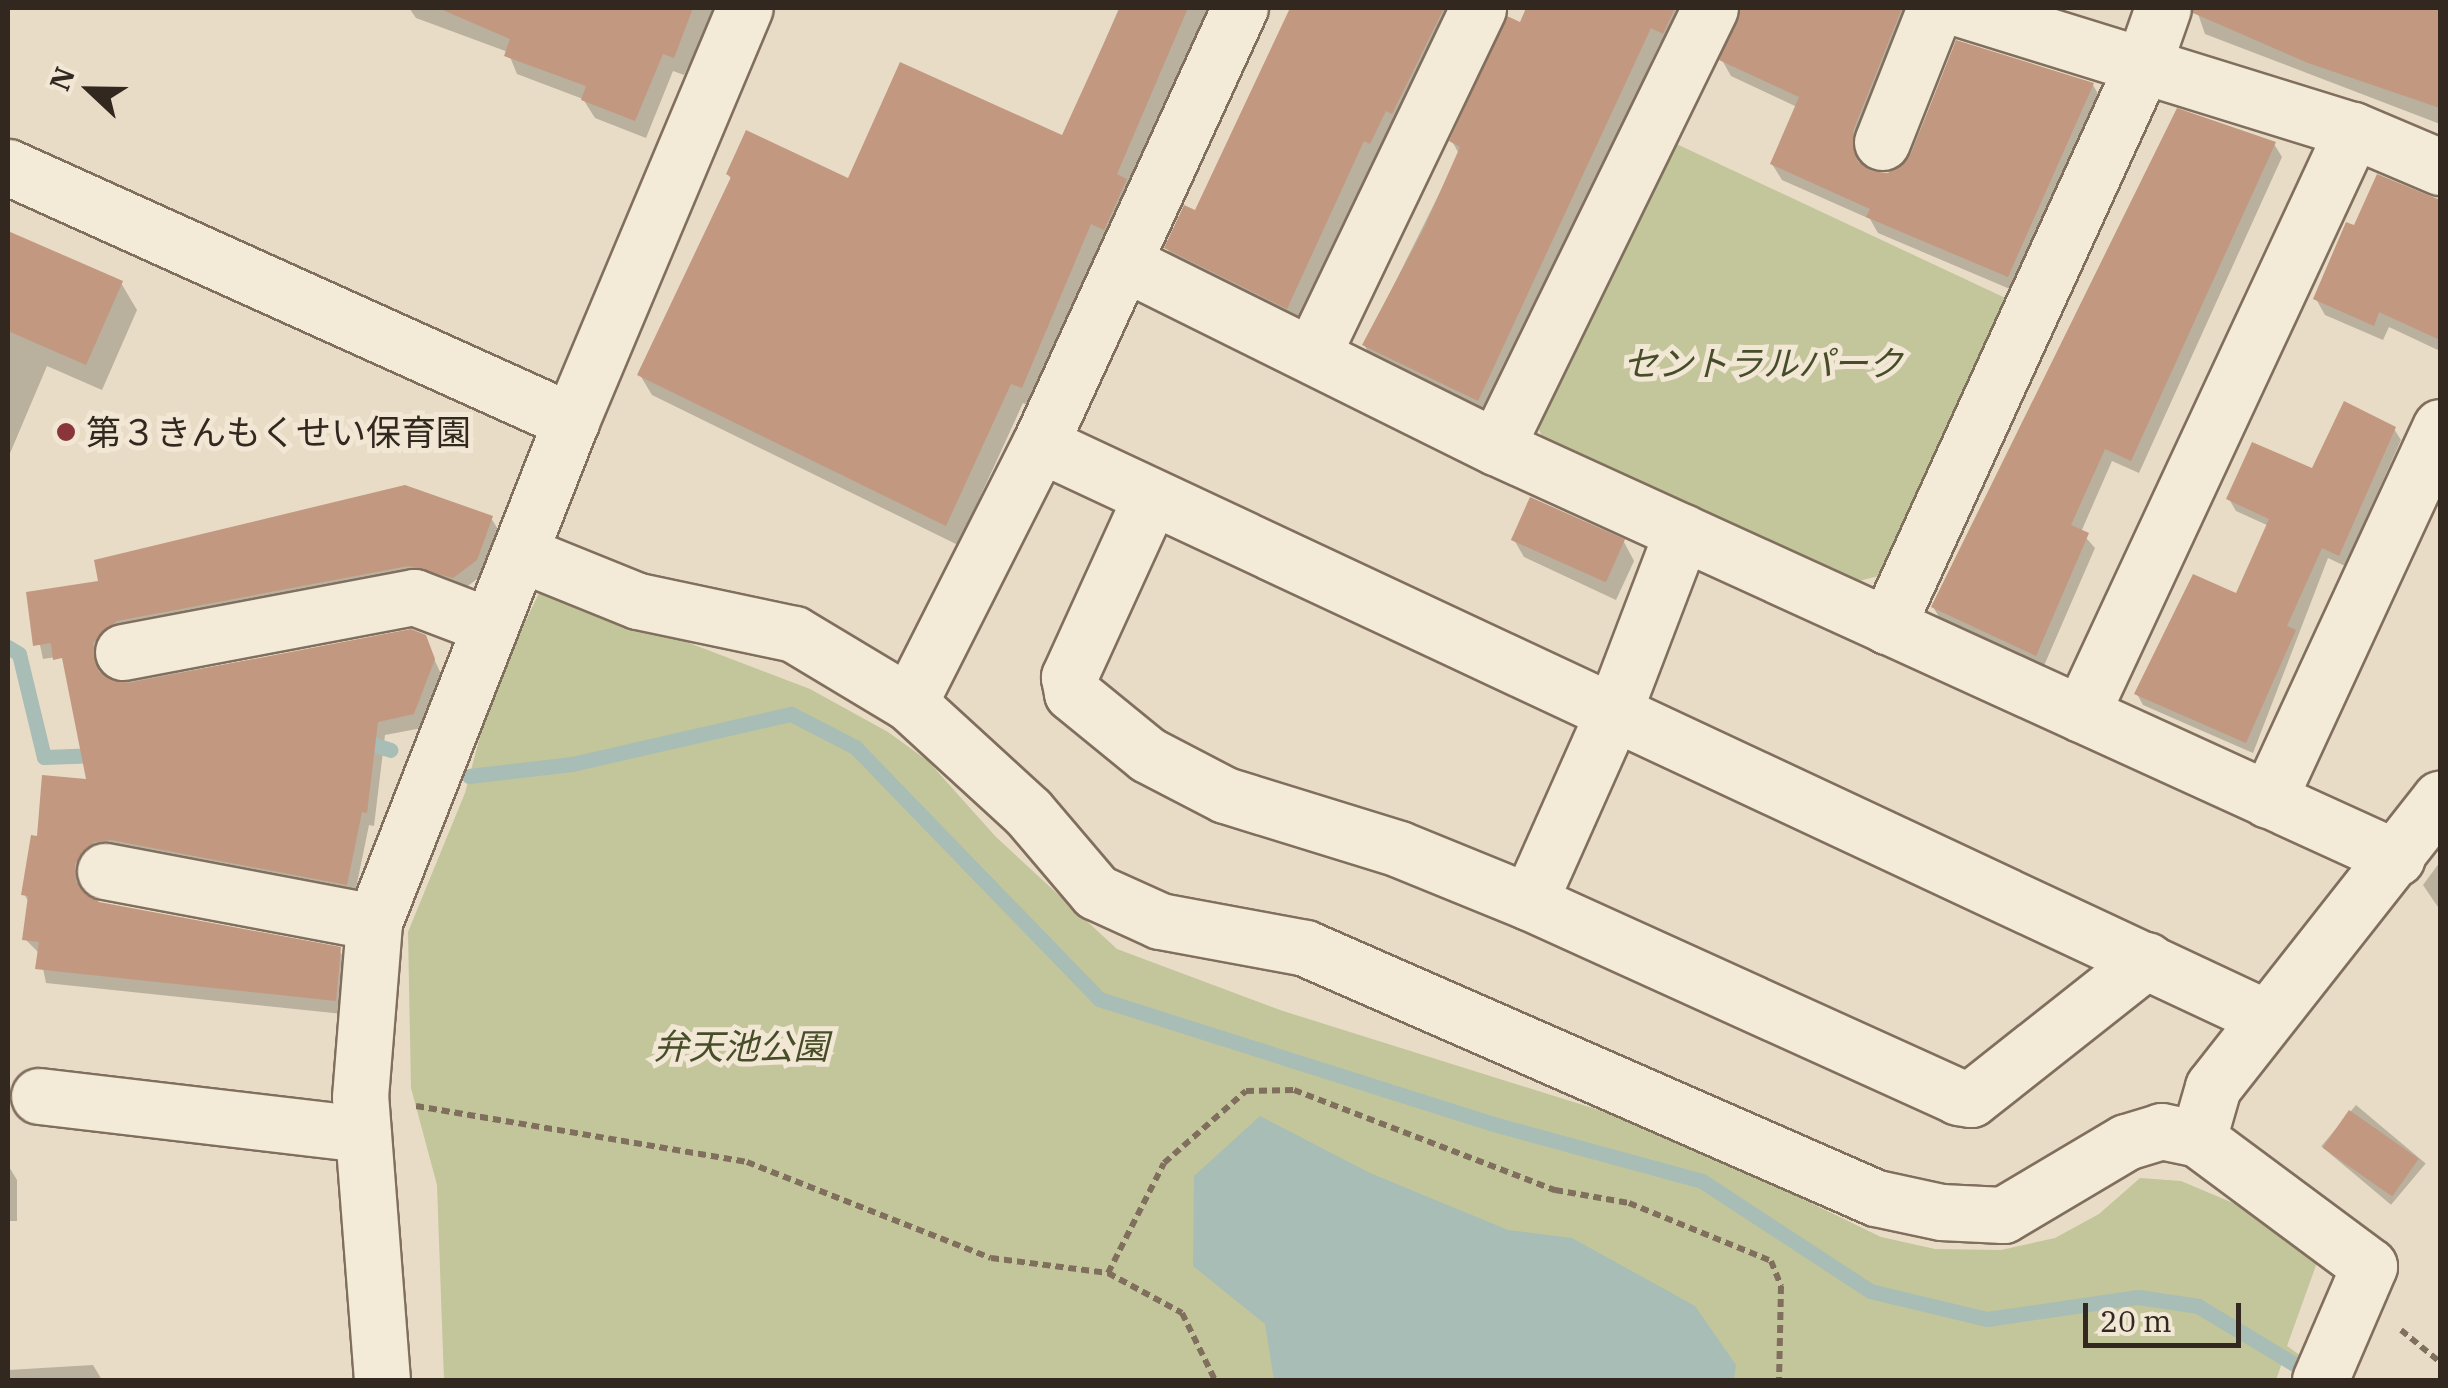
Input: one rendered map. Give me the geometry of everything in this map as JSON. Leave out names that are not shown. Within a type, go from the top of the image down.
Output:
[{"type":"street","points":[[382,1380],[362,1116],[374,922],[571,421],[746,8]]},
{"type":"street","points":[[909,703],[1040,444],[1240,8]]},
{"type":"street","points":[[1313,354],[1478,8]]},
{"type":"street","points":[[1496,447],[1710,8]]},
{"type":"street","points":[[1882,142],[1935,8]]},
{"type":"street","points":[[1958,8],[2353,130],[2440,167]]},
{"type":"street","points":[[1887,626],[2143,65],[2163,8]]},
{"type":"street","points":[[2082,714],[2353,130]]},
{"type":"street","points":[[8,167],[571,421]]},
{"type":"street","points":[[1125,264],[1496,447],[2397,858]]},
{"type":"street","points":[[2268,800],[2440,427]]},
{"type":"street","points":[[1040,444],[2265,1017]]},
{"type":"street","points":[[1151,497],[1070,677],[1072,693],[1148,755],[1226,796],[1399,848],[1971,1099],[2147,960]]},
{"type":"street","points":[[1529,902],[1612,713],[1682,532]]},
{"type":"street","points":[[519,553],[638,600],[794,634],[909,703],[1028,812],[1096,892],[1160,921],[1278,939],[1322,955],[1876,1198],[1941,1212],[2003,1215],[2126,1142],[2161,1132],[2198,1140],[2369,1266],[2320,1380]]},
{"type":"street","points":[[124,652],[414,597],[490,626]]},
{"type":"street","points":[[2198,1140],[2213,1086],[2440,799]]},
{"type":"street","points":[[105,871],[374,922]]},
{"type":"street","points":[[38,1096],[362,1116]]},
{"type":"path","points":[[1108,1274],[1164,1164],[1246,1091],[1294,1090],[1555,1190],[1630,1204],[1771,1260],[1781,1286],[1779,1380]]},
{"type":"path","points":[[362,1116],[747,1162],[990,1258],[1108,1274],[1182,1314],[1215,1380]]},
{"type":"green space","name":"セントラルパーク","points":[[1668,140],[2014,302],[1883,575],[1854,582],[1544,441],[1538,427]]},
{"type":"green space","name":"弁天池公園","points":[[542,587],[810,689],[888,732],[928,761],[996,837],[1117,949],[1283,1011],[1656,1128],[1881,1237],[1935,1249],[2001,1250],[2055,1238],[2099,1214],[2140,1178],[2181,1181],[2271,1219],[2319,1257],[2287,1346],[2335,1380],[2285,1354],[2276,1380],[444,1380],[437,1185],[411,1088],[408,932],[465,793],[492,691]]},
{"type":"water","points":[[1260,1116],[1370,1173],[1508,1230],[1572,1238],[1695,1306],[1736,1365],[1734,1380],[1274,1380],[1265,1324],[1193,1266],[1194,1176]]},
{"type":"building","points":[[438,8],[693,8],[674,58],[663,54],[635,121],[581,100],[586,86],[504,56],[510,39]]},
{"type":"building","points":[[1120,8],[1188,8],[1117,174],[1127,179],[1104,230],[1091,224],[1022,388],[1011,384],[946,526],[637,375],[731,177],[726,174],[746,130],[848,178],[900,62],[1062,135]]},
{"type":"building","points":[[1290,8],[1444,8],[1392,114],[1386,111],[1370,144],[1364,141],[1287,309],[1164,248],[1184,205],[1195,210]]},
{"type":"building","points":[[1526,8],[1675,8],[1663,34],[1651,28],[1478,401],[1362,345],[1424,228],[1460,147],[1449,141],[1507,16],[1520,22]]},
{"type":"building","points":[[1741,8],[1902,8],[1853,131],[1857,161],[1871,171],[1888,173],[1911,154],[1956,40],[2094,83],[2008,277],[1866,217],[1870,209],[1770,164],[1799,97],[1719,60]]},
{"type":"building","points":[[2193,8],[2440,8],[2440,108],[2308,63],[2193,13]]},
{"type":"building","points":[[2177,108],[2276,142],[2131,461],[2105,449],[2071,525],[2089,533],[2036,656],[1931,607]]},
{"type":"building","points":[[2377,174],[2440,200],[2440,340],[2379,312],[2374,326],[2313,299],[2346,222],[2354,225]]},
{"type":"building","points":[[8,231],[123,281],[86,365],[8,331]]},
{"type":"building","points":[[2344,401],[2396,427],[2339,556],[2322,548],[2287,626],[2296,630],[2246,743],[2134,694],[2193,574],[2236,593],[2269,519],[2226,499],[2252,442],[2312,468]]},
{"type":"building","points":[[405,485],[493,516],[477,560],[453,578],[408,566],[117,621],[93,643],[99,672],[128,683],[411,629],[426,635],[435,659],[414,714],[378,722],[367,813],[362,812],[347,885],[111,840],[94,842],[75,864],[76,882],[99,902],[341,947],[336,1001],[35,969],[39,942],[22,940],[28,896],[21,895],[31,835],[37,836],[42,775],[86,779],[62,658],[53,660],[51,643],[33,646],[26,592],[98,581],[94,560]]},
{"type":"building","points":[[1530,497],[1625,539],[1606,582],[1511,540]]},
{"type":"building","points":[[2349,1110],[2419,1159],[2392,1196],[2323,1148]]},
{"type":"waterway","points":[[8,647],[19,654],[44,757],[100,755]]},
{"type":"waterway","points":[[469,776],[572,764],[791,714],[855,747],[1099,999],[1490,1123],[1702,1181],[1870,1291],[1987,1319],[2138,1297],[2198,1306],[2314,1376]]},
{"type":"waterway","points":[[360,740],[390,750]]},
{"type":"place","name":"第３きんもくせい保育園","points":[[66,432]]}]
